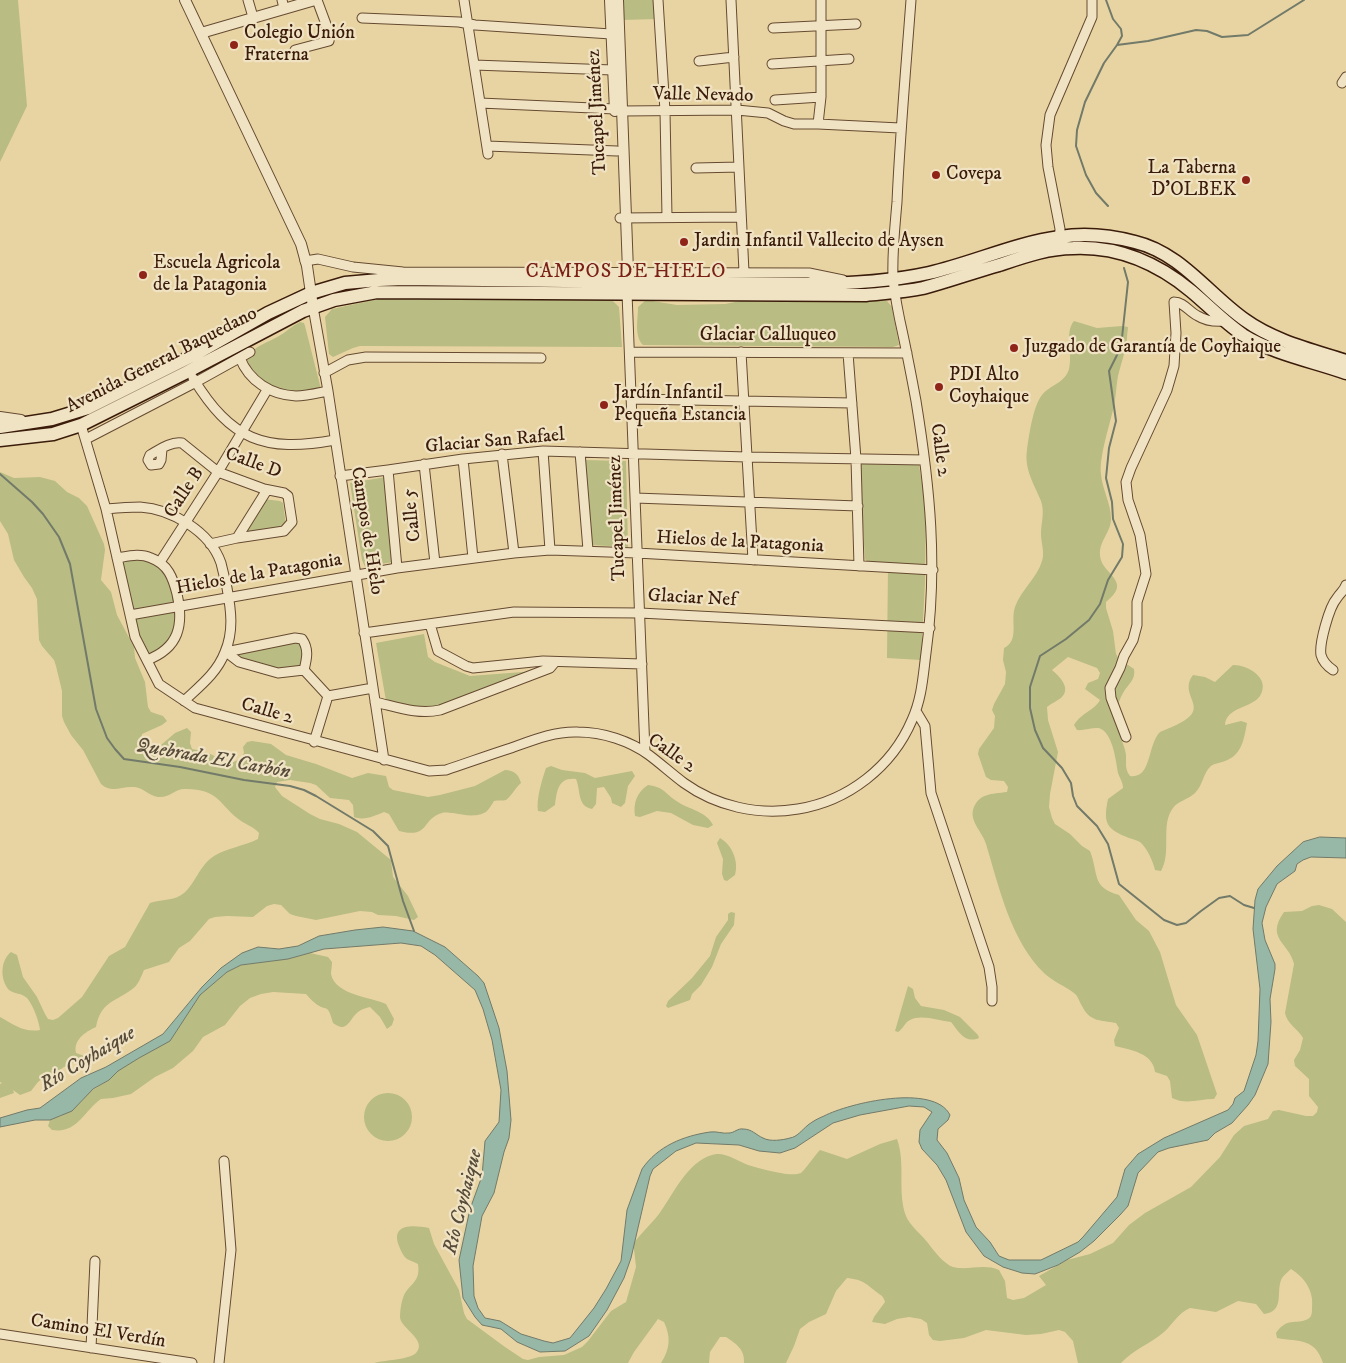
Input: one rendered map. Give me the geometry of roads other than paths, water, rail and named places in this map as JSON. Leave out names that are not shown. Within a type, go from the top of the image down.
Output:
[{"type":"main road","name":"Avenida General Baquedano","points":[[0,427],[68,415],[118,393],[194,355],[268,313],[311,293],[345,283],[379,280],[627,279],[805,284],[869,282],[930,273],[1025,244],[1108,238],[1136,242],[1170,256],[1247,321],[1283,339],[1346,361]]},
{"type":"main road","name":"Avenida General Baquedano","points":[[0,440],[53,434],[81,425],[189,371],[294,315],[350,296],[377,292],[627,279],[835,296],[895,293],[922,288],[1039,253],[1058,243],[1072,248],[1108,250],[1141,260],[1174,277],[1244,335],[1273,350],[1346,373]]},
{"type":"street","points":[[186,0],[298,238],[305,261],[313,307]]},
{"type":"street","points":[[248,0],[253,17]]},
{"type":"street","points":[[201,33],[253,17],[283,4],[316,0],[330,35],[329,42],[295,50]]},
{"type":"street","points":[[464,0],[488,150],[617,151]]},
{"type":"street","name":"Tucapel Jiménez","points":[[610,0],[613,70],[619,110],[617,151],[627,279],[646,752]]},
{"type":"street","name":"Tucapel Jiménez","points":[[618,0],[619,110],[623,218]]},
{"type":"street","points":[[658,0],[665,111],[667,217]]},
{"type":"street","points":[[731,0],[744,272]]},
{"type":"street","points":[[818,124],[821,97],[821,0]]},
{"type":"street","name":"Calle 2","points":[[81,425],[106,509],[135,637],[159,684],[195,708],[415,769],[440,771],[554,733],[589,732],[609,736],[646,752],[685,784],[719,802],[757,811],[796,810],[833,799],[866,780],[892,754],[906,733],[916,711],[923,687],[930,628],[933,570],[932,526],[915,398],[893,279],[900,128],[911,0]]},
{"type":"street","points":[[1058,243],[1059,222],[1048,167],[1046,145],[1050,115],[1092,17],[1092,0]]},
{"type":"street","points":[[362,18],[468,23],[611,34]]},
{"type":"street","points":[[772,28],[856,24]]},
{"type":"street","points":[[699,61],[734,57]]},
{"type":"street","points":[[772,64],[849,59]]},
{"type":"street","points":[[474,65],[613,70]]},
{"type":"street","points":[[775,100],[821,97]]},
{"type":"street","name":"Valle Nevado","points":[[480,103],[619,110],[737,110],[768,113],[789,123],[900,128]]},
{"type":"street","points":[[696,168],[739,167]]},
{"type":"street","points":[[623,218],[741,217]]},
{"type":"street","name":"Avenida General Baquedano","points":[[305,261],[318,259],[353,268],[403,272],[627,279],[744,272],[809,273],[869,282]]},
{"type":"street","points":[[1126,737],[1111,698],[1110,688],[1133,640],[1137,625],[1137,602],[1146,574],[1140,535],[1128,500],[1126,482],[1130,468],[1168,390],[1174,366],[1176,334],[1174,302],[1184,305],[1198,316],[1208,320],[1226,321]]},
{"type":"street","name":"Campos de Hielo","points":[[313,307],[328,391],[384,760]]},
{"type":"street","points":[[86,439],[250,352]]},
{"type":"street","name":"Glaciar Calluqueo","points":[[630,352],[907,353]]},
{"type":"street","points":[[741,352],[753,560]]},
{"type":"street","points":[[848,353],[856,459],[859,566]]},
{"type":"street","points":[[324,373],[348,360],[366,357],[541,358]]},
{"type":"street","points":[[240,358],[243,366],[253,379],[267,390],[297,396],[328,391]]},
{"type":"street","points":[[189,371],[218,414],[241,432],[261,441],[282,445],[304,446],[335,440]]},
{"type":"street","name":"Calle B","points":[[160,562],[218,472],[267,390]]},
{"type":"street","points":[[632,399],[852,404]]},
{"type":"street","points":[[0,417],[45,420]]},
{"type":"street","name":"Calle D","points":[[162,449],[176,442],[182,443],[218,472],[266,490],[284,493],[288,496],[292,522],[284,531],[210,544]]},
{"type":"street","points":[[543,451],[550,550]]},
{"type":"street","name":"Glaciar San Rafael","points":[[340,476],[502,454],[543,451],[747,458],[924,460]]},
{"type":"street","points":[[580,452],[588,550]]},
{"type":"street","points":[[502,454],[514,553]]},
{"type":"street","points":[[463,459],[473,558]]},
{"type":"street","name":"Calle 5","points":[[424,464],[435,563]]},
{"type":"street","points":[[388,470],[397,568]]},
{"type":"street","points":[[237,538],[266,490]]},
{"type":"street","points":[[635,498],[858,506]]},
{"type":"street","points":[[106,509],[139,507],[168,513],[186,522],[199,532],[210,544],[220,561],[232,617],[230,637],[226,652],[214,673],[184,701]]},
{"type":"street","name":"Hielos de la Patagonia","points":[[130,615],[397,568],[550,550],[588,550],[933,570]]},
{"type":"street","points":[[117,558],[138,555],[149,557],[160,562],[174,580],[181,620],[175,639],[160,654],[147,660]]},
{"type":"street","points":[[1333,670],[1324,664],[1320,651],[1326,622],[1336,598],[1346,585]]},
{"type":"street","name":"Glaciar Nef","points":[[364,633],[514,612],[640,613],[930,628]]},
{"type":"street","points":[[430,624],[438,651],[473,668],[516,662],[642,664]]},
{"type":"street","points":[[226,652],[295,638],[302,639],[307,645],[307,659],[304,670]]},
{"type":"street","points":[[226,652],[239,662],[278,673],[304,670]]},
{"type":"street","points":[[375,702],[419,712],[440,710],[550,668],[556,662]]},
{"type":"street","points":[[304,670],[328,696]]},
{"type":"street","points":[[328,696],[373,688]]},
{"type":"street","points":[[314,742],[328,696]]},
{"type":"street","points":[[916,711],[925,726],[931,793],[989,967],[992,1002]]},
{"type":"street","points":[[219,1363],[230,1250],[224,1161]]},
{"type":"street","points":[[91,1348],[95,1261]]},
{"type":"street","name":"Camino El Verdín","points":[[0,1334],[192,1363]]},
{"type":"waterway","points":[[1106,0],[1113,19],[1121,29],[1122,36],[1104,63],[1085,102],[1077,130],[1076,146],[1086,175],[1096,193],[1108,206]]},
{"type":"waterway","points":[[1117,45],[1148,41],[1196,30],[1207,31],[1222,37],[1248,35],[1304,0]]},
{"type":"waterway","points":[[1124,268],[1128,282],[1121,347],[1109,371],[1116,421],[1109,448],[1106,478],[1112,502],[1113,519],[1123,544],[1122,557],[1108,580],[1100,604],[1089,620],[1066,639],[1040,656],[1030,687],[1030,708],[1035,730],[1043,748],[1062,768],[1071,783],[1077,806],[1097,826],[1108,844],[1119,884],[1164,920],[1177,925],[1186,923],[1219,898],[1230,896],[1244,905],[1254,908]]},
{"type":"waterway","name":"Quebrada El Carbón","points":[[0,474],[32,502],[59,537],[70,564],[96,709],[107,738],[124,759],[290,786],[316,796],[373,831],[388,846],[403,901],[414,931]]},
{"type":"place","name":"Colegio Unión Fraterna","points":[[234,45]]},
{"type":"place","name":"Covepa","points":[[936,175]]},
{"type":"place","name":"La Taberna D’OLBEK","points":[[1246,180]]},
{"type":"place","name":"Jardin Infantil Vallecito de Aysen","points":[[684,242]]},
{"type":"place","name":"Escuela Agricola de la Patagonia","points":[[143,275]]},
{"type":"place","name":"Juzgado de Garantía de Coyhaique","points":[[1014,348]]},
{"type":"place","name":"PDI Alto Coyhaique","points":[[939,387]]},
{"type":"place","name":"Jardín Infantil Pequeña Estancia","points":[[604,405]]},
{"type":"district","name":"CAMPOS DE HIELO","points":[[626,273]]},
{"type":"water label","name":"Río Coyhaique","points":[[88,1060]]},
{"type":"water label","name":"Río Coyhaique","points":[[464,1202]]}]
